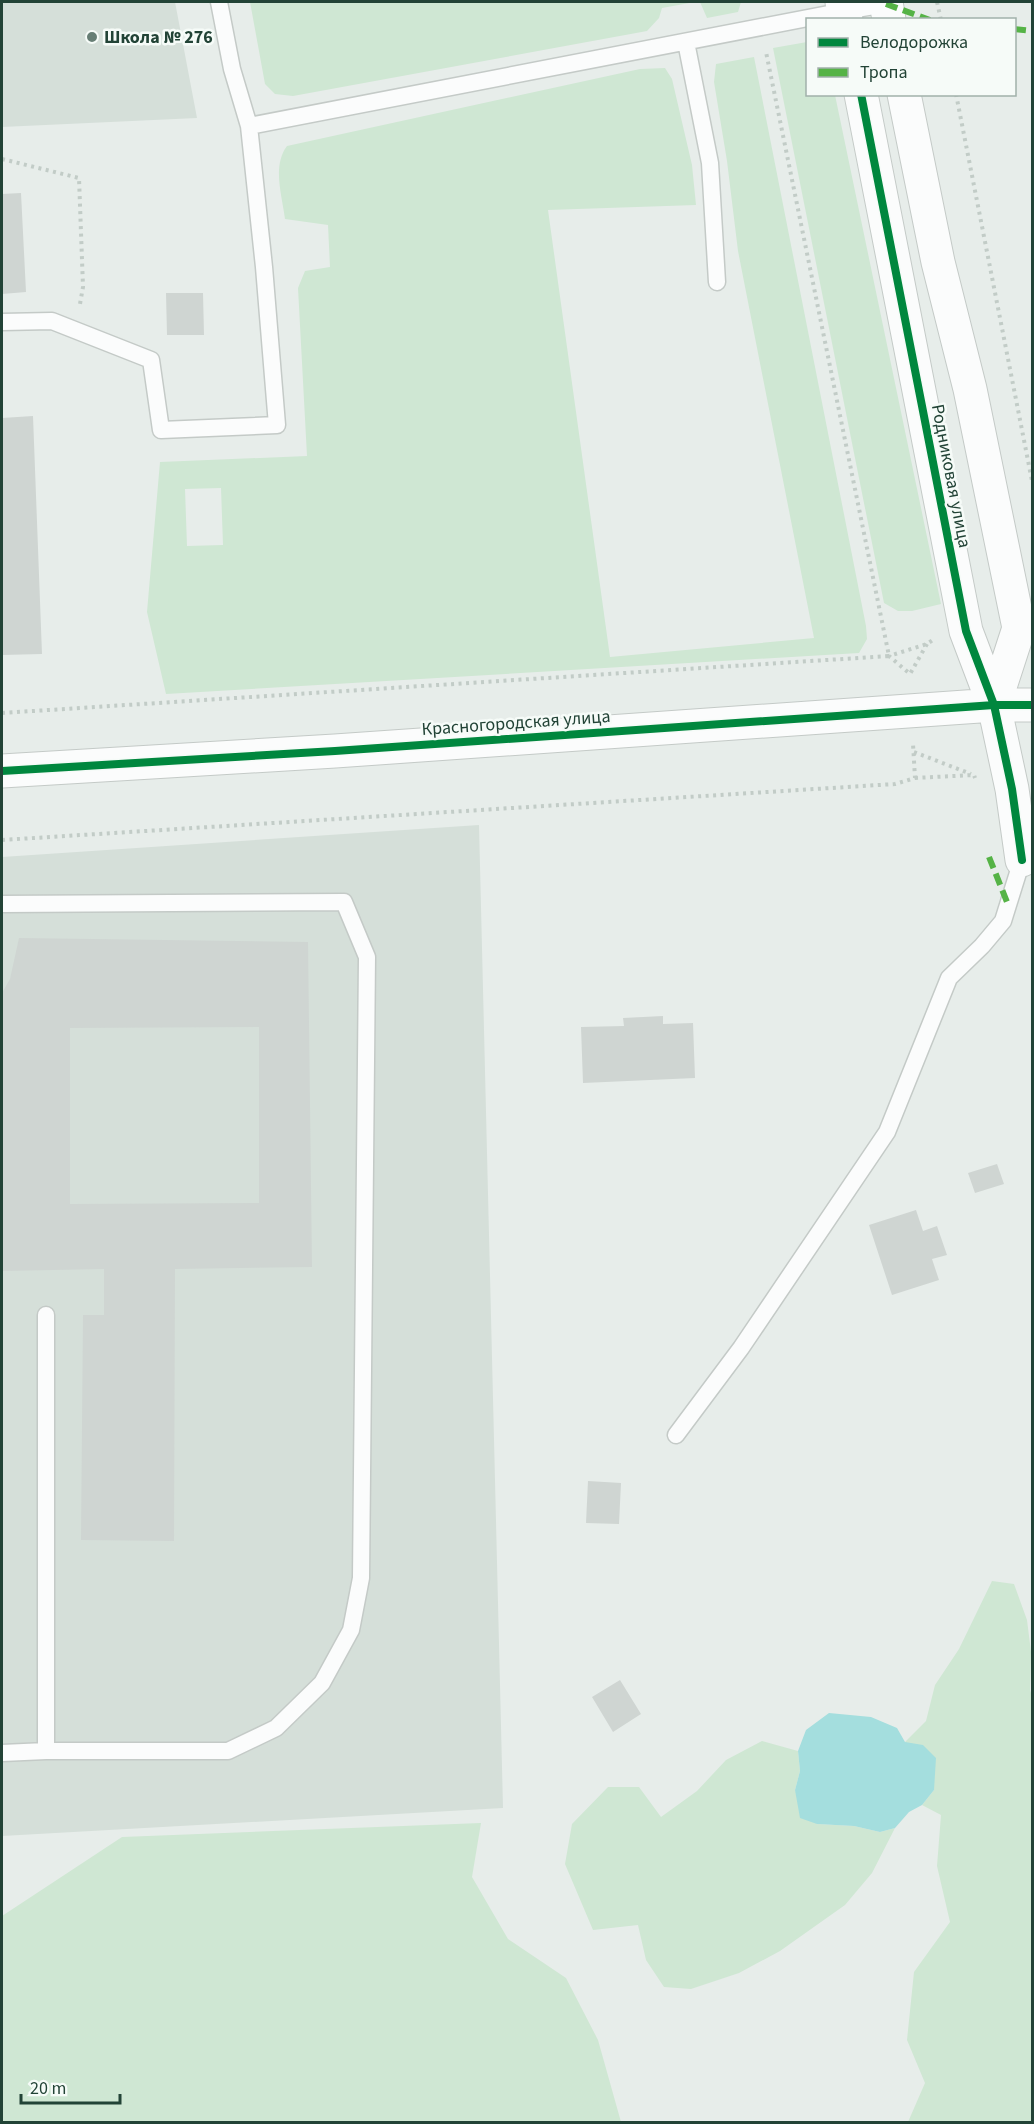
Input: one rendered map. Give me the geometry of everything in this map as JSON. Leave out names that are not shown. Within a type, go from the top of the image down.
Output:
[{"type":"street","name":"Родниковая улица","points":[[861,96],[966,631],[994,705],[1022,860]]},
{"type":"street","name":"Родниковая улица","points":[[904,96],[938,262],[970,389],[1019,628],[994,705]]},
{"type":"street","name":"Красногородская улица","points":[[2,771],[994,705],[1032,705]]},
{"type":"lane","points":[[2,322],[52,321],[151,360],[161,430],[277,425],[249,126],[232,69],[219,2]]},
{"type":"lane","points":[[249,126],[844,10],[887,8]]},
{"type":"lane","points":[[686,42],[710,163],[717,282]]},
{"type":"lane","points":[[676,1435],[741,1348],[886,1132],[949,978],[982,946],[1003,921],[1022,860]]},
{"type":"lane","points":[[2,904],[344,902],[367,957],[361,1578],[351,1630],[322,1683],[276,1728],[228,1751],[2,1753]]},
{"type":"lane","points":[[46,1315],[46,1752]]},
{"type":"path","points":[[937,2],[941,18]]},
{"type":"path","points":[[760,27],[889,656],[910,674],[927,644]]},
{"type":"path","points":[[956,96],[1032,481]]},
{"type":"path","points":[[2,159],[79,178],[83,287],[78,312]]},
{"type":"path","points":[[2,713],[889,656],[927,644],[936,638]]},
{"type":"path","points":[[913,738],[915,778]]},
{"type":"path","points":[[914,752],[974,775]]},
{"type":"path","points":[[2,840],[896,784],[915,778],[974,775]]},
{"type":"path","points":[[974,775],[976,784]]},
{"type":"shaded area","name":"Школа № 276","points":[[2,2],[175,2],[197,118],[2,127]]},
{"type":"shaded area","points":[[479,825],[503,1808],[2,1836],[2,857]]},
{"type":"green space","points":[[250,2],[695,2],[662,8],[659,18],[647,31],[293,96],[275,94],[265,84]]},
{"type":"green space","points":[[700,2],[741,2],[738,12],[707,18]]},
{"type":"green space","points":[[806,42],[806,96],[835,96],[941,604],[912,611],[898,611],[884,603],[773,48]]},
{"type":"green space","points":[[754,57],[866,626],[867,639],[859,653],[166,694],[147,612],[160,462],[307,456],[298,288],[305,271],[330,267],[328,225],[285,219],[279,172],[282,154],[287,146],[640,69],[665,68],[672,79],[692,165],[696,205],[548,210],[610,657],[814,638],[738,251],[714,82],[716,64]],"holes":[[[221,488],[223,545],[187,546],[185,489]]]},
{"type":"green space","points":[[992,1581],[1014,1584],[1027,1620],[1031,1652],[1032,2122],[908,2122],[925,2083],[907,2040],[914,1972],[950,1922],[937,1866],[941,1815],[922,1805],[934,1790],[905,1742],[926,1721],[935,1685],[959,1649]]},
{"type":"green space","points":[[762,1741],[798,1751],[800,1771],[795,1790],[817,1824],[854,1826],[880,1832],[895,1828],[872,1873],[845,1905],[780,1951],[739,1973],[691,1989],[664,1987],[646,1960],[638,1925],[593,1930],[565,1864],[572,1824],[608,1787],[639,1787],[661,1817],[697,1791],[726,1760]]},
{"type":"green space","points":[[481,1823],[472,1877],[508,1939],[566,1978],[598,2040],[621,2122],[2,2122],[2,1916],[122,1837]]},
{"type":"water","points":[[829,1713],[871,1717],[897,1728],[905,1742],[923,1745],[936,1758],[934,1790],[922,1805],[909,1812],[895,1828],[880,1832],[854,1826],[817,1824],[800,1818],[795,1790],[800,1771],[798,1751],[806,1730]]},
{"type":"building","points":[[21,193],[26,292],[2,294],[2,194]]},
{"type":"building","points":[[166,293],[203,293],[204,335],[167,335]]},
{"type":"building","points":[[33,416],[42,654],[2,655],[2,418]]},
{"type":"building","points":[[19,938],[308,942],[312,1267],[175,1269],[174,1541],[81,1540],[83,1315],[104,1315],[104,1269],[2,1271],[2,993],[10,979]],"holes":[[[259,1027],[259,1203],[70,1204],[70,1028]]]},
{"type":"building","points":[[663,1016],[663,1024],[693,1023],[695,1078],[583,1083],[581,1027],[624,1026],[623,1018]]},
{"type":"building","points":[[997,1164],[1004,1184],[975,1193],[968,1173]]},
{"type":"building","points":[[916,1210],[923,1231],[937,1226],[947,1255],[932,1259],[939,1280],[892,1295],[869,1225]]},
{"type":"building","points":[[588,1481],[621,1483],[619,1524],[586,1523]]},
{"type":"building","points":[[620,1680],[641,1714],[613,1732],[592,1697]]},
{"type":"marked path","points":[[886,4],[924,18]]},
{"type":"marked path","points":[[1016,29],[1032,31]]},
{"type":"marked path","points":[[989,857],[1007,902]]},
{"type":"cycle path","points":[[861,96],[966,631],[994,705],[1012,789],[1022,860]]},
{"type":"cycle path","points":[[2,771],[335,751],[994,705],[1032,705]]},
{"type":"place","name":"Школа № 276","points":[[92,37]]}]
